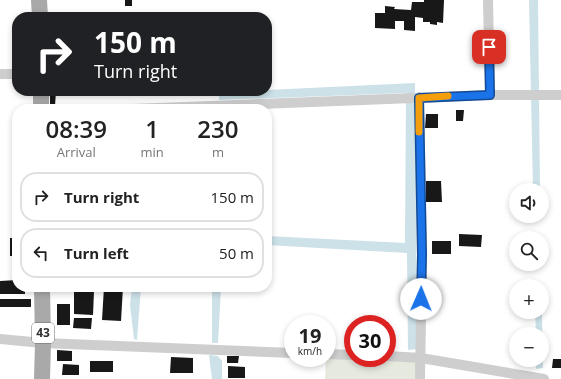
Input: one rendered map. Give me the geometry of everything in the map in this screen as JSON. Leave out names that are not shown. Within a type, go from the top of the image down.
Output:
[{"type":"main road","points":[[39,0],[40,12]]},
{"type":"main road","name":"43","points":[[42,292],[42,379]]},
{"type":"street","points":[[488,0],[490,95]]},
{"type":"street","points":[[0,74],[12,74]]},
{"type":"street","points":[[256,104],[490,95],[561,95]]},
{"type":"street","points":[[419,98],[422,255],[420,379]]},
{"type":"street","points":[[0,339],[43,343],[284,353]]},
{"type":"street","points":[[396,357],[421,358],[544,379]]},
{"type":"shaded area","points":[[336,358],[344,359],[344,367],[396,367],[396,361],[418,362],[417,379],[325,379],[326,367],[336,367]]},
{"type":"water","points":[[529,0],[538,0],[540,183],[533,183]]},
{"type":"water","points":[[415,83],[417,349],[408,350],[407,253],[272,245],[272,236],[405,243],[406,93],[219,100],[219,96],[272,96],[272,90]]},
{"type":"water","points":[[131,292],[141,292],[137,340],[134,339],[130,305]]},
{"type":"water","points":[[212,292],[221,292],[218,343],[212,343]]},
{"type":"water","points":[[535,319],[542,319],[542,327],[536,327]]},
{"type":"water","points":[[209,355],[218,356],[222,361],[222,379],[212,379]]},
{"type":"water","points":[[536,367],[543,367],[543,368],[536,369]]},
{"type":"building","points":[[125,0],[132,0],[132,6],[125,6]]},
{"type":"building","points":[[424,0],[444,0],[443,23],[437,22],[437,25],[430,24],[430,22],[423,22],[423,18],[415,17],[415,31],[404,30],[404,21],[395,21],[395,29],[375,28],[375,13],[385,13],[385,6],[395,7],[394,9],[411,10],[412,2],[424,2]]},
{"type":"building","points":[[50,96],[56,96],[55,104],[50,104]]},
{"type":"building","points":[[456,110],[464,110],[463,121],[456,121]]},
{"type":"building","points":[[426,114],[438,114],[438,128],[425,128]]},
{"type":"building","points":[[426,181],[441,181],[442,202],[426,202]]},
{"type":"building","points":[[459,234],[482,235],[481,247],[459,246]]},
{"type":"building","points":[[10,238],[12,238],[12,256],[10,256]]},
{"type":"building","points":[[432,241],[451,241],[451,254],[432,254]]},
{"type":"building","points":[[12,280],[12,292],[25,292],[25,294],[0,294],[0,281]]},
{"type":"building","points":[[74,292],[94,292],[93,315],[74,314]]},
{"type":"building","points":[[104,292],[123,292],[121,321],[102,320]]},
{"type":"building","points":[[0,299],[31,299],[31,307],[0,307]]},
{"type":"building","points":[[57,304],[70,304],[70,325],[57,325]]},
{"type":"building","points":[[74,318],[92,318],[91,329],[73,328]]},
{"type":"building","points":[[57,350],[72,351],[72,361],[57,361]]},
{"type":"building","points":[[227,356],[239,356],[238,363],[227,363]]},
{"type":"building","points":[[171,357],[193,358],[193,373],[170,373]]},
{"type":"building","points":[[553,359],[561,359],[561,368],[552,368]]},
{"type":"building","points":[[90,361],[113,361],[113,372],[90,372]]},
{"type":"building","points":[[63,364],[79,365],[79,375],[62,375]]},
{"type":"building","points":[[228,366],[245,367],[245,378],[228,378]]},
{"type":"slow traffic","points":[[419,132],[419,98],[448,96]]},
{"type":"route","points":[[421,299],[422,255],[419,98],[490,95],[489,47]]}]
